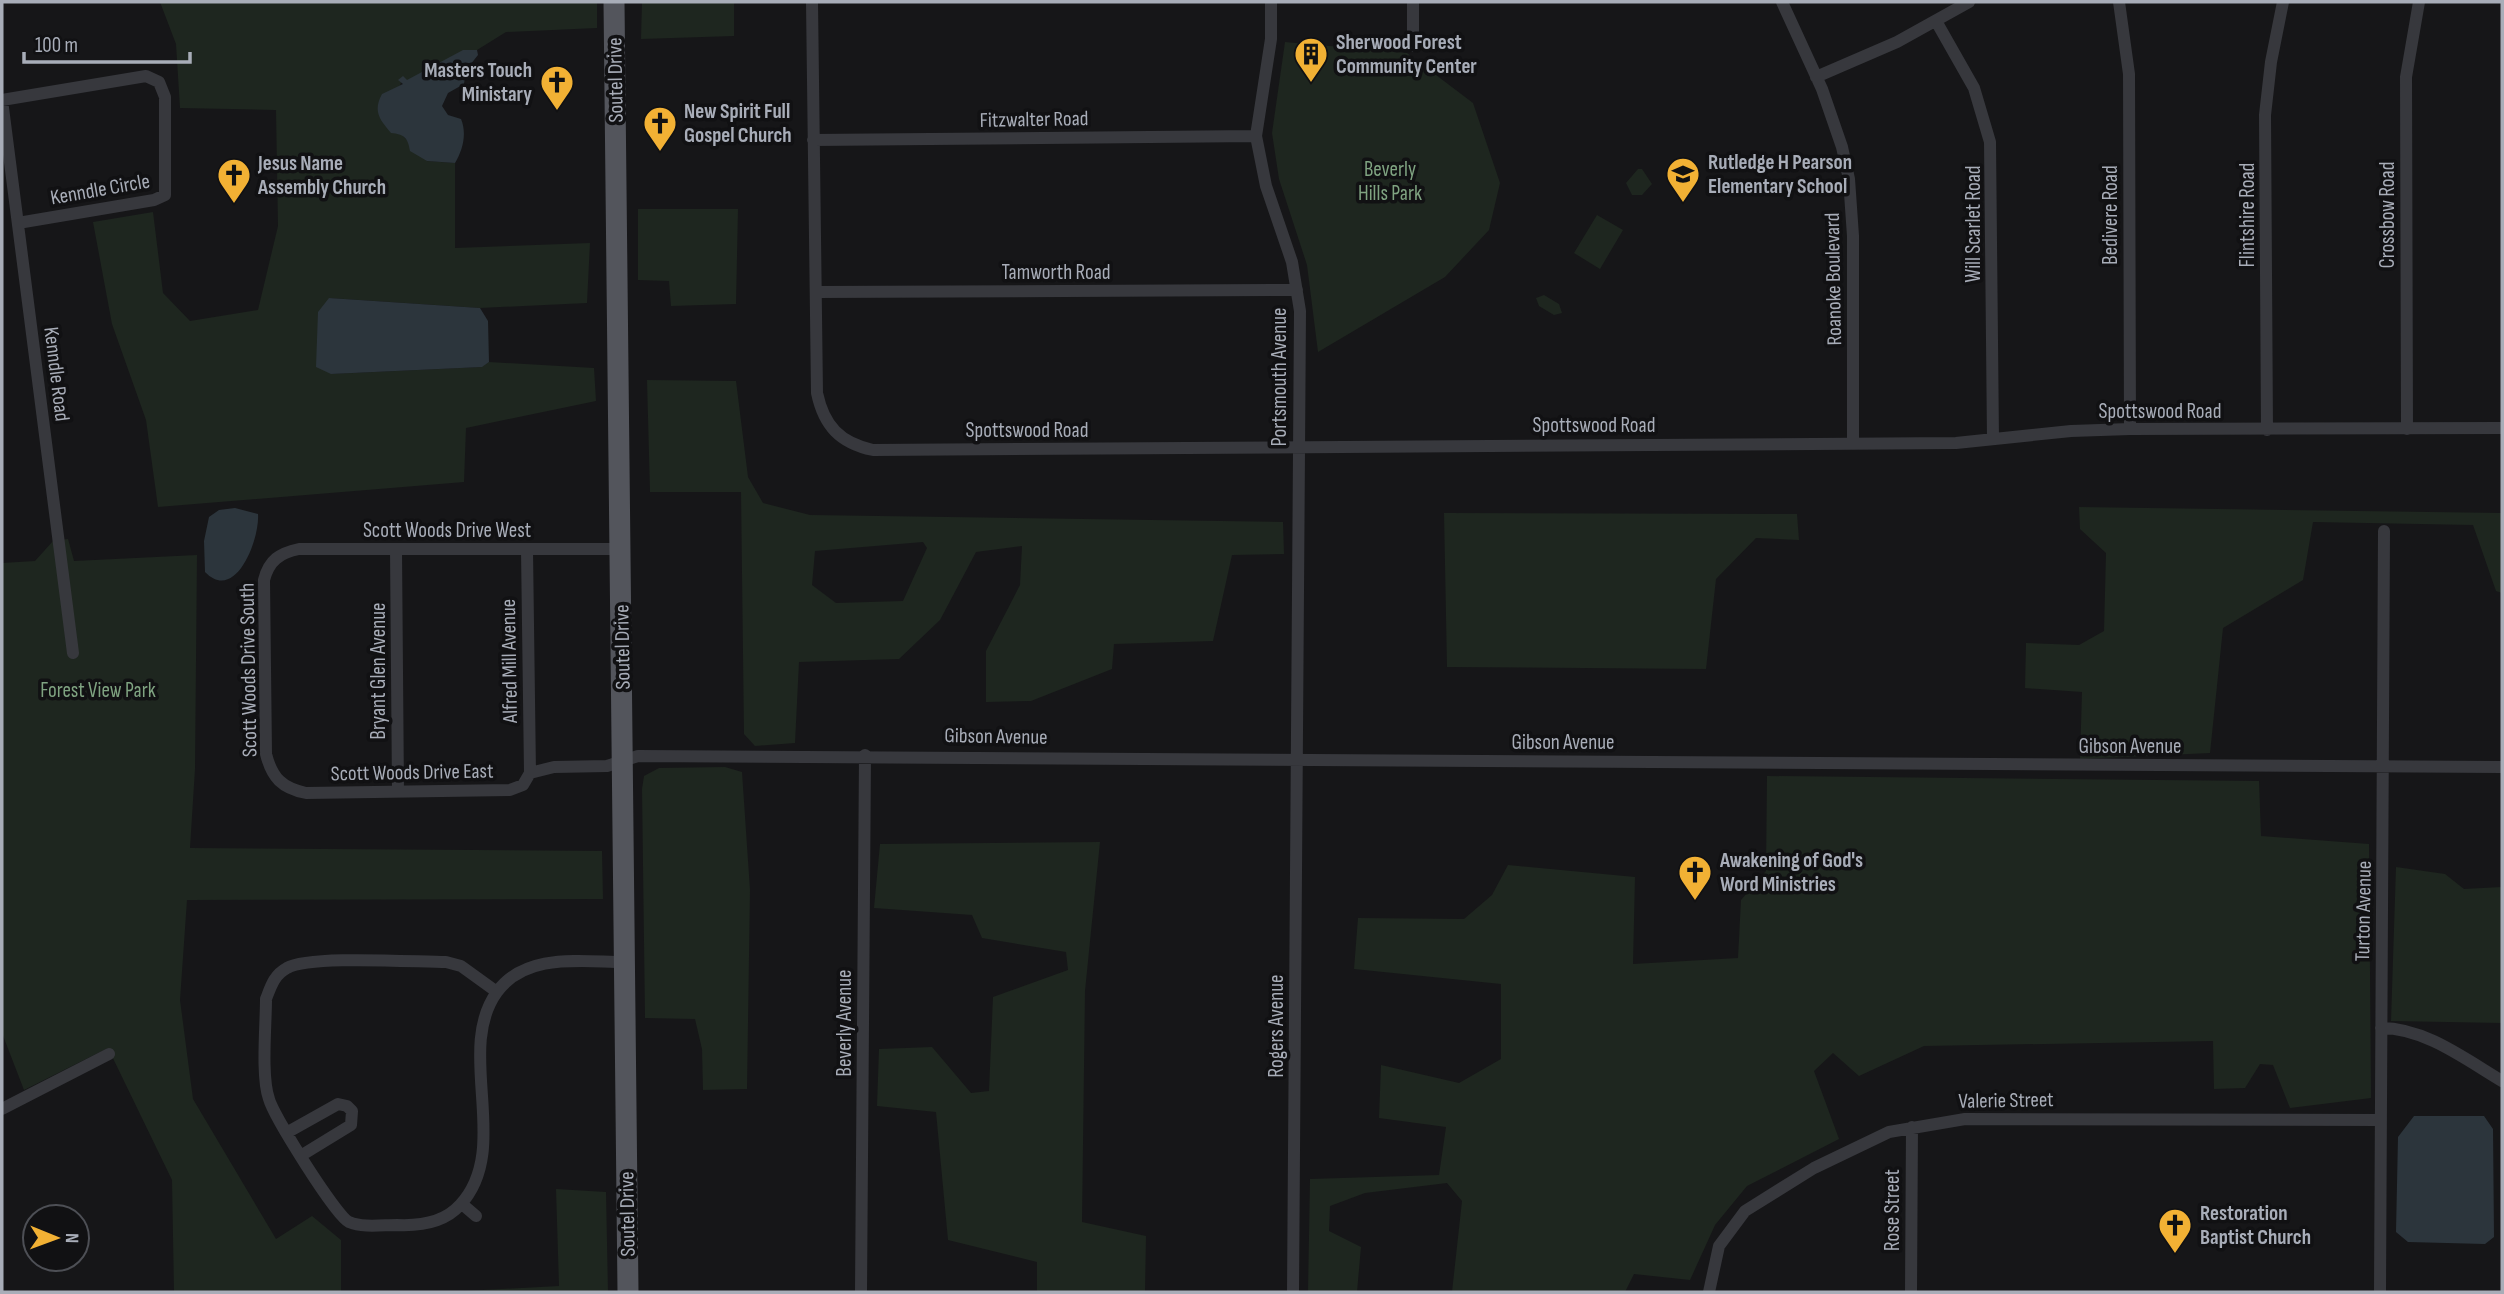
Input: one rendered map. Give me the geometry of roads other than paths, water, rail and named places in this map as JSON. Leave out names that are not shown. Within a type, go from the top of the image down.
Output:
[{"type":"main road","name":"Soutel Drive","points":[[614,2],[628,1292]]},
{"type":"street","name":"Spottswood Road","points":[[812,2],[817,393],[820,409],[832,431],[856,446],[873,450],[1853,443],[1993,439],[2130,429],[2502,428]]},
{"type":"street","name":"Portsmouth Avenue","points":[[1271,2],[1271,38],[1256,136],[1266,186],[1292,262],[1297,290],[1297,760]]},
{"type":"street","points":[[1413,2],[1413,46]]},
{"type":"street","name":"Roanoke Boulevard","points":[[1782,2],[1816,77],[1842,147],[1852,209],[1853,443]]},
{"type":"street","points":[[1816,77],[1897,43],[1969,2]]},
{"type":"street","name":"Bedivere Road","points":[[2119,2],[2129,74],[2130,429]]},
{"type":"street","name":"Flintshire Road","points":[[2267,429],[2265,115],[2271,62],[2283,2]]},
{"type":"street","name":"Crossbow Road","points":[[2407,429],[2406,77],[2419,2]]},
{"type":"street","name":"Will Scarlet Road","points":[[1936,21],[1974,88],[1982,107],[1990,142],[1993,439]]},
{"type":"street","name":"Kenndle Circle","points":[[2,100],[146,76],[159,82],[165,97],[167,189],[161,198],[18,223]]},
{"type":"street","name":"Kenndle Road","points":[[2,100],[73,653]]},
{"type":"street","name":"Fitzwalter Road","points":[[813,141],[1256,136]]},
{"type":"street","name":"Tamworth Road","points":[[816,292],[1297,290]]},
{"type":"street","name":"Turton Avenue","points":[[2379,1292],[2384,531]]},
{"type":"street","name":"Scott Woods Drive West","points":[[275,558],[299,549],[621,549]]},
{"type":"street","name":"Bryant Glen Avenue","points":[[396,550],[398,792]]},
{"type":"street","name":"Alfred Mill Avenue","points":[[527,550],[530,773]]},
{"type":"street","name":"Scott Woods Drive South","points":[[275,558],[267,568],[264,580],[266,741],[270,769],[278,782]]},
{"type":"street","name":"Gibson Avenue","points":[[624,761],[638,756],[865,755],[2502,768]]},
{"type":"street","name":"Beverly Avenue","points":[[861,1292],[865,755]]},
{"type":"street","name":"Rogers Avenue","points":[[1293,1292],[1297,760]]},
{"type":"street","name":"Scott Woods Drive East","points":[[278,782],[290,790],[306,793],[510,790],[523,785],[530,773],[554,767],[607,766],[624,761]]},
{"type":"street","points":[[497,992],[461,967],[446,962],[300,962],[279,973],[266,999],[268,1099],[331,1205],[348,1222],[384,1225],[428,1223],[443,1218],[462,1204],[476,1181],[483,1153],[482,1033],[488,1008],[507,981],[532,966],[548,962],[625,962]]},
{"type":"street","points":[[2381,1028],[2401,1028],[2436,1043],[2502,1081]]},
{"type":"street","points":[[2,1110],[109,1054]]},
{"type":"street","points":[[288,1132],[338,1104],[347,1105],[352,1111],[351,1125],[302,1155]]},
{"type":"street","name":"Valerie Street","points":[[1709,1292],[1719,1246],[1734,1222],[1745,1211],[1814,1168],[1889,1132],[1965,1119],[2381,1119]]},
{"type":"street","name":"Rose Street","points":[[1911,1292],[1912,1127]]},
{"type":"street","points":[[462,1204],[476,1216]]},
{"type":"place","name":"Sherwood Forest Community Center","points":[[1311,84]]},
{"type":"place","name":"Masters Touch Ministary","points":[[557,112]]},
{"type":"place","name":"New Spirit Full Gospel Church","points":[[660,153]]},
{"type":"place","name":"Rutledge H Pearson Elementary School","points":[[1683,204]]},
{"type":"place","name":"Jesus Name Assembly Church","points":[[234,205]]},
{"type":"place","name":"Awakening of God's Word Ministries","points":[[1695,902]]},
{"type":"place","name":"Restoration Baptist Church","points":[[2175,1255]]},
{"type":"park label","name":"Beverly Hills Park","points":[[1390,181]]},
{"type":"park label","name":"Forest View Park","points":[[98,690]]}]
